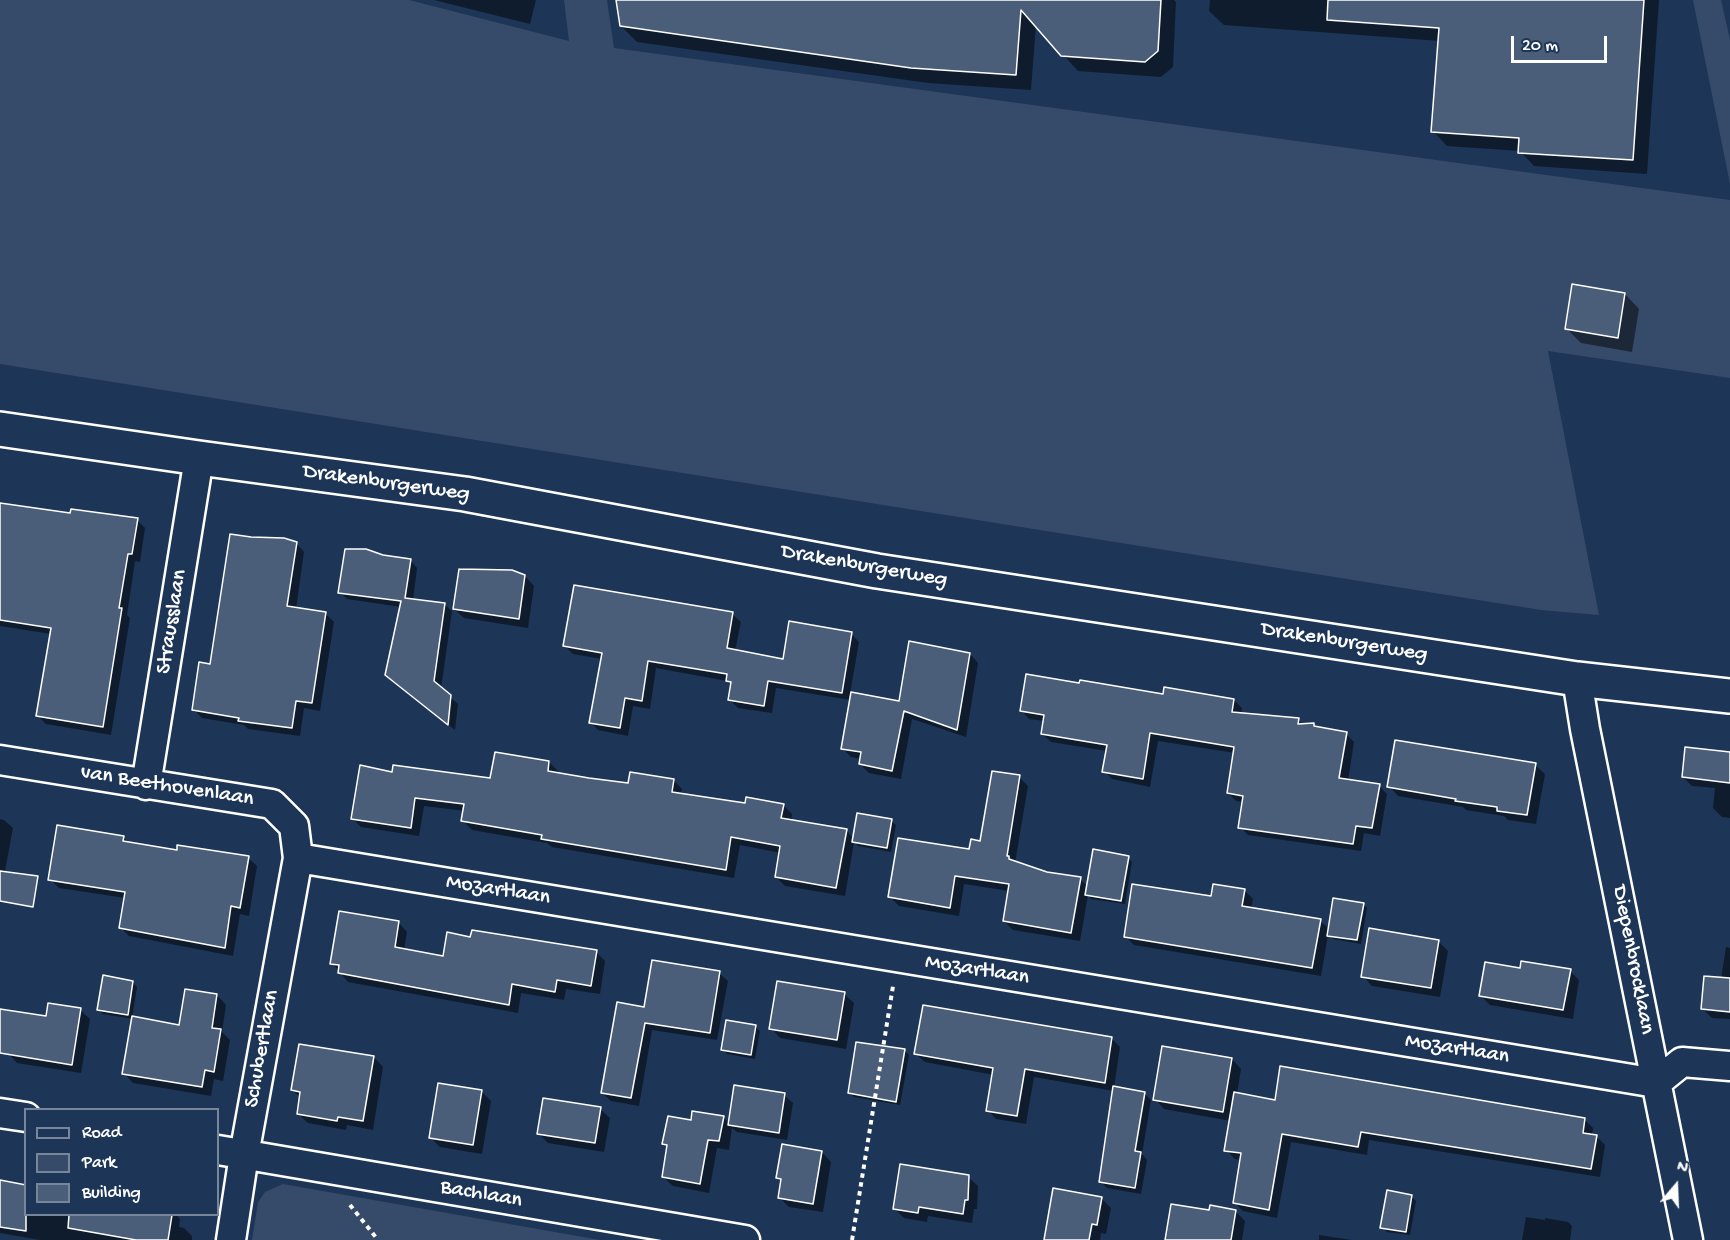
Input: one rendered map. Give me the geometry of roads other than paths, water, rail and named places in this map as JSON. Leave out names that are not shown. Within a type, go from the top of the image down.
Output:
[{"type":"main road","name":"Drakenburgerweg","points":[[0,429],[465,494],[877,571],[1577,679],[1730,696]]},
{"type":"street","name":"Strausslaan","points":[[146,785],[199,458]]},
{"type":"street","name":"Diepenbrocklaan","points":[[1577,679],[1585,729],[1689,1240]]},
{"type":"street","name":"van Beethovenlaan","points":[[0,760],[272,804],[294,826],[298,858]]},
{"type":"street","name":"Mozartlaan","points":[[298,858],[1656,1083]]},
{"type":"street","name":"Schubertlaan","points":[[231,1240],[231,1152],[298,858]]},
{"type":"street","points":[[1656,1083],[1682,1062],[1730,1066]]},
{"type":"street","points":[[0,1113],[24,1117]]},
{"type":"street","name":"Bachlaan","points":[[231,1152],[745,1240]]}]
